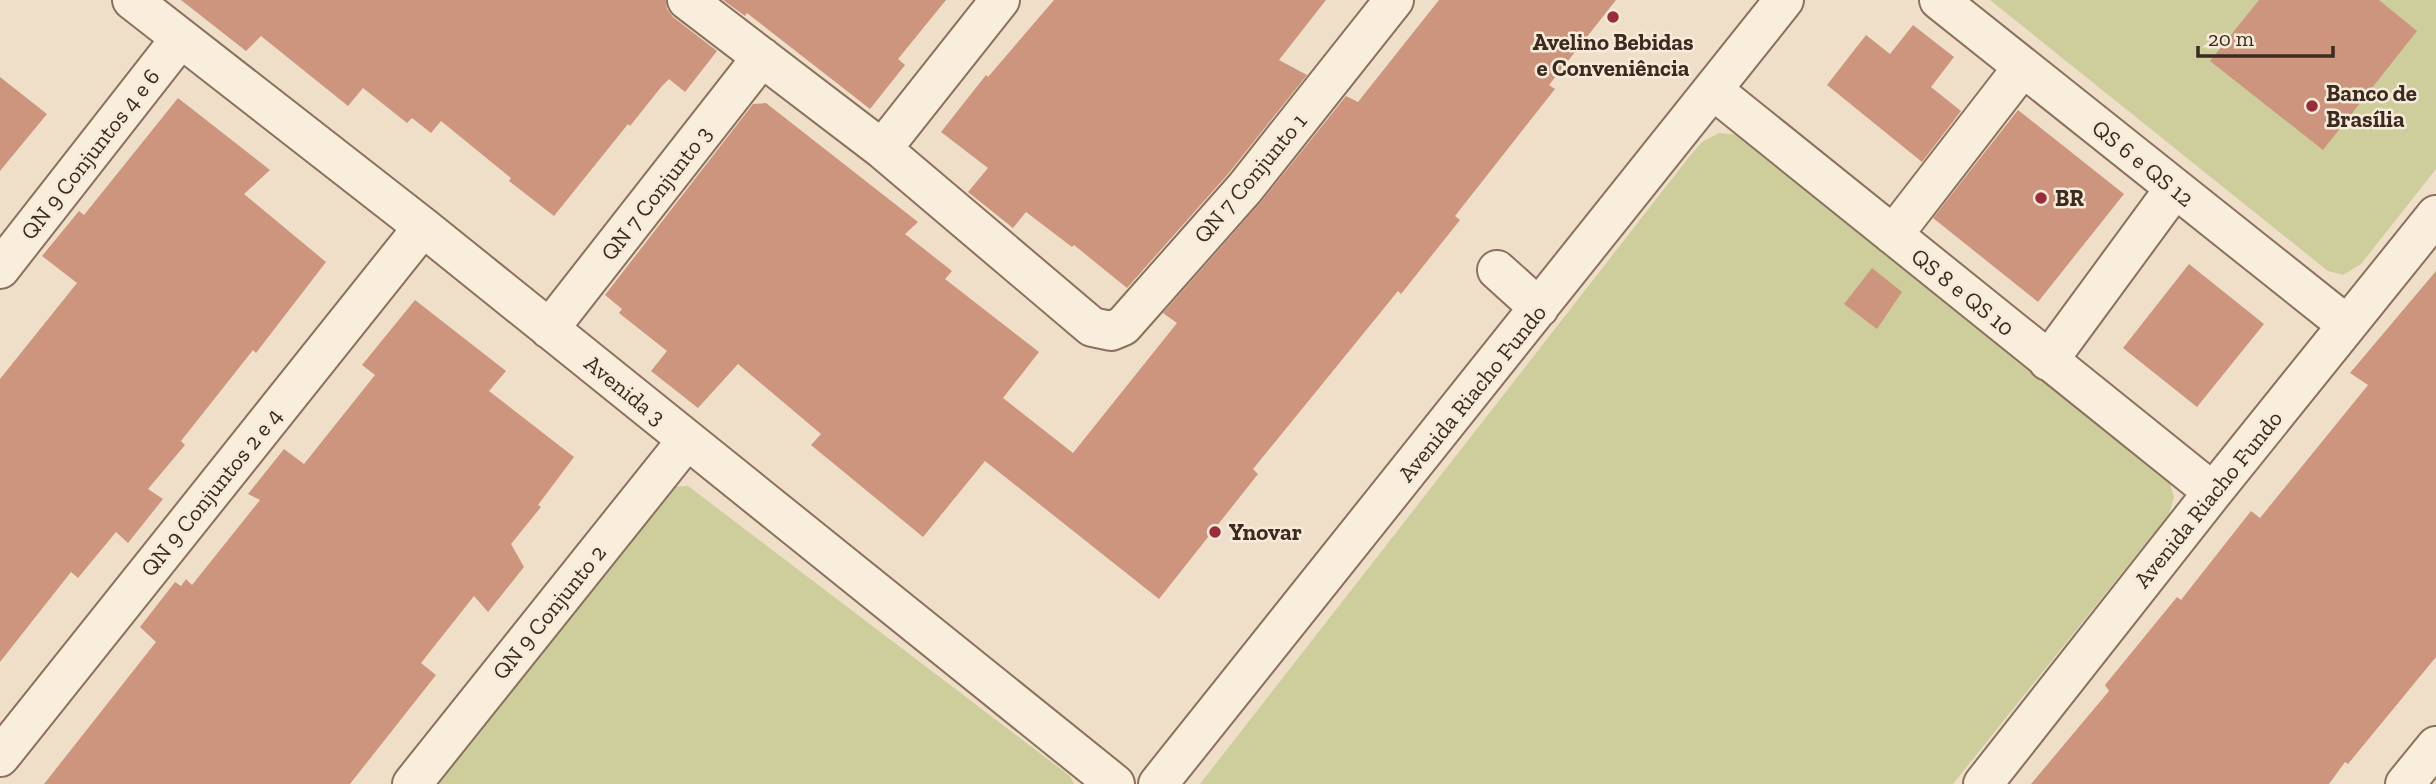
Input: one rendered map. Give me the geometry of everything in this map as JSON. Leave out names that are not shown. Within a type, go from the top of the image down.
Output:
[{"type":"street","name":"Avenida 3","points":[[132,0],[423,227],[1115,784]]},
{"type":"street","points":[[687,0],[882,149],[1000,0]]},
{"type":"street","name":"QN 7 Conjunto 1","points":[[882,149],[1092,327],[1111,331],[1123,326],[1245,188],[1394,0]]},
{"type":"street","name":"Avenida Riacho Fundo","points":[[1158,784],[1784,0]]},
{"type":"street","name":"QS 6 e QS 12","points":[[1939,0],[2347,325]]},
{"type":"street","name":"QN 9 Conjuntos 4 e 6","points":[[0,269],[180,40]]},
{"type":"street","name":"QN 7 Conjunto 3","points":[[549,329],[762,57]]},
{"type":"street","points":[[1893,235],[2023,67]]},
{"type":"street","name":"QS 8 e QS 10","points":[[1713,90],[2213,492]]},
{"type":"street","points":[[2048,361],[2175,188]]},
{"type":"street","name":"Avenida Riacho Fundo","points":[[1983,784],[2436,215]]},
{"type":"street","name":"QN 9 Conjuntos 2 e 4","points":[[0,757],[423,227]]},
{"type":"street","points":[[1497,270],[1539,308]]},
{"type":"street","name":"QN 9 Conjunto 2","points":[[412,784],[687,440]]},
{"type":"street","points":[[2405,784],[2436,746]]},
{"type":"shaded area","points":[[1990,0],[2436,0],[2436,169],[2361,264],[2343,275],[2328,271]]},
{"type":"shaded area","points":[[1719,133],[1739,135],[2169,480],[2174,497],[2169,514],[1953,784],[1200,784],[1689,157],[1702,142]]},
{"type":"shaded area","points":[[688,486],[1070,776],[1074,784],[425,784],[667,487]]},
{"type":"building","points":[[181,0],[666,0],[667,9],[673,17],[717,51],[685,92],[669,79],[662,86],[554,216],[509,181],[511,178],[441,121],[431,133],[412,118],[407,123],[363,88],[348,106],[261,36],[246,51]]},
{"type":"building","points":[[723,0],[946,0],[898,59],[905,65],[870,109],[747,13],[745,16]]},
{"type":"building","points":[[1054,0],[1326,0],[1279,60],[1307,75],[1228,174],[1127,288],[1074,245],[1072,247],[1026,212],[1013,228],[968,192],[988,168],[941,132],[986,75],[988,77]]},
{"type":"building","points":[[1439,0],[1616,0],[1549,85],[1555,89],[1455,216],[1460,220],[1401,294],[1398,291],[1253,469],[1258,474],[1159,599],[985,461],[923,537],[811,445],[821,434],[738,364],[698,408],[651,371],[667,351],[619,313],[622,309],[605,295],[753,104],[766,103],[918,222],[905,234],[952,271],[945,279],[1039,352],[1003,398],[1073,453],[1177,323],[1163,313],[1261,202],[1346,96],[1358,102]]},
{"type":"building","name":"Banco de Brasília","points":[[2259,0],[2379,0],[2417,31],[2323,150],[2210,61]]},
{"type":"building","points":[[1913,25],[1954,57],[1931,87],[1961,111],[1922,162],[1827,85],[1866,35],[1890,54]]},
{"type":"building","points":[[0,77],[47,114],[0,171]]},
{"type":"building","points":[[178,98],[270,170],[244,194],[326,262],[256,353],[253,350],[181,441],[185,445],[148,489],[163,499],[128,543],[116,532],[78,578],[71,572],[0,662],[0,379],[77,283],[42,256],[79,211],[84,215]]},
{"type":"building","points":[[2018,110],[2124,194],[2038,302],[1933,218]]},
{"type":"building","points":[[2189,264],[2264,324],[2197,407],[2123,348]]},
{"type":"building","points":[[1872,268],[1902,292],[1877,329],[1844,304]]},
{"type":"building","points":[[2436,271],[2436,657],[2329,784],[2031,784],[2109,691],[2105,685],[2177,597],[2181,600],[2251,511],[2260,518],[2368,385],[2350,373]]},
{"type":"building","points":[[415,300],[506,371],[489,391],[574,457],[538,505],[541,507],[511,544],[524,567],[488,612],[474,596],[421,663],[436,675],[350,784],[44,784],[156,642],[140,627],[175,582],[181,586],[186,579],[192,585],[260,500],[248,494],[284,449],[304,464],[375,375],[362,365]]},
{"type":"place","name":"Avelino Bebidas e Conveniência","points":[[1613,17]]},
{"type":"place","name":"Banco de Brasília","points":[[2312,106]]},
{"type":"place","name":"BR","points":[[2041,198]]},
{"type":"place","name":"Ynovar","points":[[1215,532]]}]
